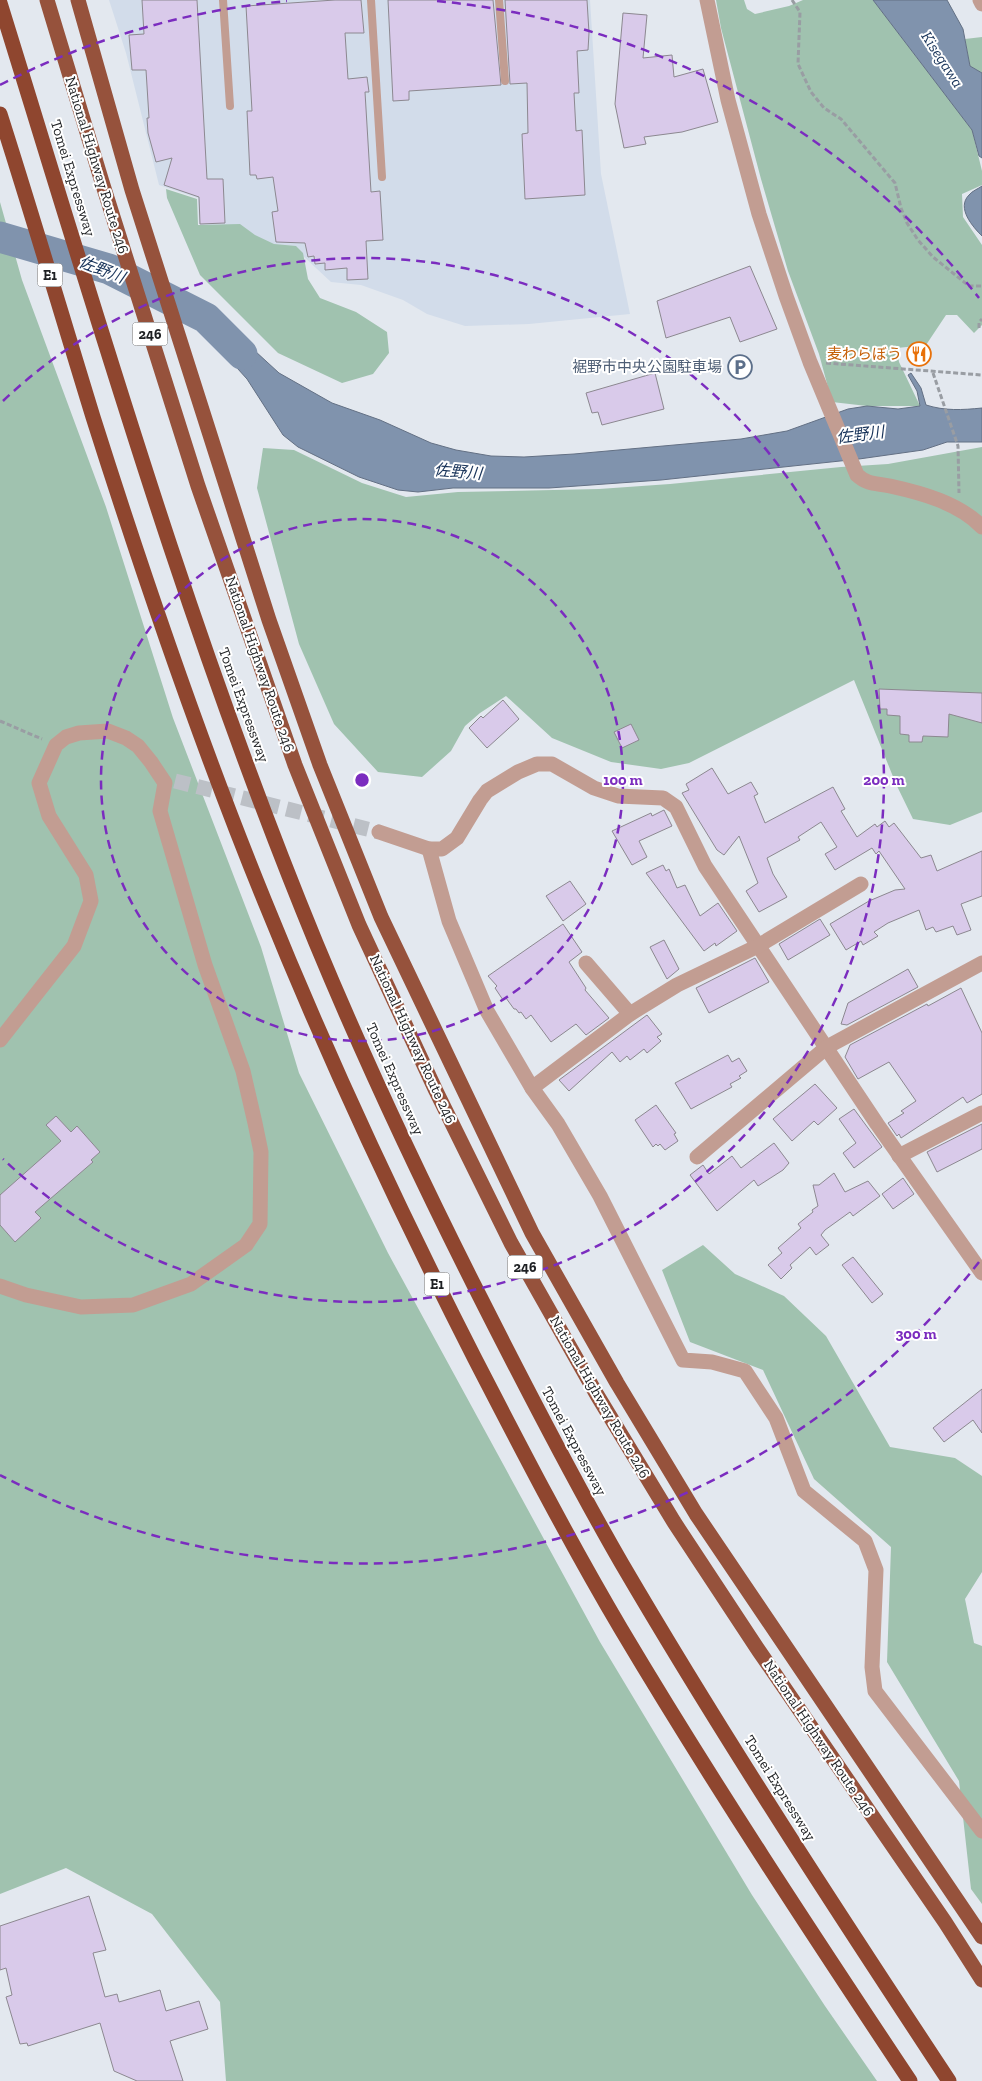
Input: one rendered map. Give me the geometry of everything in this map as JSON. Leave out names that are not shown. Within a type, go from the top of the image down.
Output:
[{"type":"highway","name":"National Highway Route 246","points":[[47,0],[198,486],[295,764],[360,925],[436,1091],[511,1243],[597,1395],[674,1522],[982,1980]]},
{"type":"highway","name":"National Highway Route 246","points":[[78,0],[132,190],[269,620],[316,756],[381,917],[532,1233],[617,1384],[696,1514],[982,1937]]},
{"type":"highway","name":"Tomei Expressway","points":[[0,3],[134,435],[215,678],[313,935],[390,1112],[545,1427],[622,1564],[819,1884],[949,2081]]},
{"type":"highway","name":"E1","points":[[0,114],[95,422],[158,613],[223,796],[310,1010],[360,1124],[420,1251],[510,1428],[620,1627],[776,1875],[910,2081]]},
{"type":"street","points":[[708,0],[728,100],[759,214],[810,362],[857,475],[865,482],[890,486],[944,502],[974,518],[982,528]]},
{"type":"street","points":[[980,0],[982,4]]},
{"type":"street","points":[[0,1040],[74,946],[92,901],[86,876],[49,816],[39,783],[56,745],[66,737],[79,732],[108,731],[126,738],[138,746],[170,782],[160,811],[205,965],[243,1071],[261,1152],[260,1224],[246,1245],[191,1284],[133,1304],[81,1307],[26,1295],[0,1286]]},
{"type":"street","points":[[379,832],[429,849],[442,849],[452,844],[457,838],[487,791],[518,772],[537,764],[552,764],[594,788],[618,796],[663,798],[676,807],[705,866],[899,1156],[982,1273]]},
{"type":"street","points":[[429,849],[449,922],[487,1011],[532,1088],[558,1124],[600,1196],[683,1360],[712,1362],[745,1371],[776,1418],[804,1491],[865,1541],[876,1570],[872,1667],[875,1691],[982,1830]]},
{"type":"street","points":[[532,1088],[630,1014],[677,985],[758,946],[861,884]]},
{"type":"street","points":[[697,1158],[827,1047],[982,962]]},
{"type":"street","points":[[586,963],[630,1014]]},
{"type":"street","points":[[899,1156],[982,1113]]},
{"type":"lane","points":[[223,0],[230,106]]},
{"type":"lane","points":[[371,0],[382,178]]},
{"type":"lane","points":[[499,0],[504,81]]},
{"type":"path","points":[[792,0],[800,12],[798,64],[811,92],[824,108],[841,119],[895,183],[907,223],[932,258],[969,286],[982,286]]},
{"type":"path","points":[[979,328],[979,322],[982,318]]},
{"type":"path","points":[[810,362],[982,376]]},
{"type":"path","points":[[933,373],[945,403],[958,446],[960,489],[955,507]]},
{"type":"path","points":[[0,721],[56,745]]},
{"type":"shaded area","points":[[109,0],[590,0],[601,174],[630,314],[529,324],[465,326],[427,314],[403,300],[361,285],[331,282],[302,255],[233,240],[199,224],[198,198],[159,185],[126,53]]},
{"type":"green space","points":[[716,0],[744,0],[747,9],[755,14],[789,6],[803,0],[873,0],[972,130],[982,171],[982,185],[962,194],[963,217],[982,245],[982,325],[974,333],[957,315],[946,315],[926,345],[897,348],[899,362],[920,406],[867,406],[832,402],[819,354],[788,271],[761,179],[721,28]]},
{"type":"green space","points":[[982,37],[982,73],[970,66],[965,39]]},
{"type":"green space","points":[[166,189],[197,199],[198,225],[240,224],[255,235],[274,244],[296,246],[303,253],[308,279],[320,298],[356,312],[387,332],[389,353],[373,374],[342,383],[278,353],[200,275],[167,198]]},
{"type":"green space","points":[[0,202],[22,280],[106,507],[173,718],[261,947],[299,1073],[388,1253],[600,1642],[752,1895],[877,2081],[226,2081],[220,2002],[152,1914],[66,1868],[0,1894]]},
{"type":"green space","points":[[982,447],[982,812],[950,825],[913,819],[896,784],[854,680],[689,763],[661,769],[611,762],[552,738],[506,696],[480,713],[465,726],[451,751],[422,777],[378,772],[334,724],[299,644],[257,488],[263,448],[294,450],[362,483],[406,497],[458,492],[599,489],[670,484],[888,464]]},
{"type":"green space","points":[[703,1245],[735,1274],[784,1296],[826,1336],[890,1447],[955,1458],[982,1476],[982,1572],[965,1599],[974,1643],[982,1646],[982,1904],[971,1889],[959,1781],[887,1662],[891,1547],[814,1479],[763,1370],[690,1342],[662,1270]]},
{"type":"water","name":"Kisegawa","points":[[873,0],[947,0],[963,29],[970,66],[982,73],[982,158],[979,156],[972,130]]},
{"type":"water","points":[[982,186],[982,236],[967,217],[964,206],[965,200],[970,194]]},
{"type":"water","points":[[219,318],[279,373],[332,403],[380,420],[431,443],[456,450],[491,456],[524,457],[574,454],[741,439],[787,431],[848,409],[867,406],[898,409],[920,406],[917,391],[908,375],[911,373],[921,388],[926,405],[954,410],[982,408],[982,442],[947,442],[923,450],[859,459],[661,480],[549,488],[453,488],[418,492],[398,490],[359,477],[298,447],[283,435],[247,379],[228,358],[225,349],[209,330]]},
{"type":"building","points":[[142,0],[197,0],[207,179],[223,179],[225,223],[200,224],[199,197],[164,185],[172,158],[156,162],[148,133],[146,70],[132,70],[129,35],[144,34]]},
{"type":"building","points":[[361,0],[364,33],[345,33],[348,79],[367,77],[369,92],[365,92],[371,192],[380,191],[383,240],[366,241],[368,279],[347,280],[347,268],[325,270],[325,263],[315,264],[314,256],[308,257],[305,243],[276,242],[272,212],[278,211],[273,177],[257,179],[256,175],[250,175],[247,111],[252,111],[246,6]]},
{"type":"building","points":[[388,0],[493,0],[501,85],[409,91],[409,100],[393,101]]},
{"type":"building","points":[[505,0],[587,0],[588,50],[577,51],[579,93],[574,93],[576,131],[582,130],[585,195],[525,199],[522,134],[528,133],[527,83],[510,84]]},
{"type":"building","points":[[623,13],[647,15],[643,58],[672,55],[674,77],[703,69],[718,122],[682,132],[644,137],[646,144],[624,148],[615,104]]},
{"type":"building","points":[[750,266],[777,329],[740,342],[730,317],[666,338],[657,301]]},
{"type":"building","points":[[655,373],[664,409],[602,425],[598,412],[592,413],[586,393]]},
{"type":"building","points":[[879,689],[982,693],[982,723],[949,714],[948,737],[923,736],[922,742],[909,742],[909,735],[900,734],[900,716],[887,715],[887,709],[880,709]]},
{"type":"building","points":[[503,700],[519,719],[487,748],[469,728],[481,716],[483,718]]},
{"type":"building","points":[[631,724],[639,740],[622,748],[614,732]]},
{"type":"building","points":[[712,768],[728,794],[751,782],[758,794],[754,796],[765,823],[833,787],[845,809],[841,811],[857,837],[875,824],[877,827],[885,821],[889,827],[894,823],[921,858],[931,855],[937,871],[982,851],[982,896],[961,904],[971,930],[957,935],[953,926],[936,932],[933,927],[926,930],[919,910],[888,923],[874,932],[878,936],[863,945],[861,941],[846,950],[830,924],[869,901],[895,890],[905,889],[879,851],[876,854],[872,848],[835,870],[825,854],[837,847],[821,822],[798,837],[800,840],[767,858],[773,874],[787,897],[759,912],[746,891],[758,883],[739,836],[724,855],[717,850],[682,793],[689,790],[686,784]]},
{"type":"building","points":[[664,810],[672,826],[639,841],[647,857],[632,865],[612,831],[651,813],[652,816]]},
{"type":"building","points":[[663,865],[666,871],[669,869],[677,888],[685,885],[700,916],[718,903],[737,931],[716,946],[715,943],[704,951],[646,873]]},
{"type":"building","points":[[570,881],[586,904],[563,921],[546,896]]},
{"type":"building","points":[[820,919],[830,935],[788,960],[779,944]]},
{"type":"building","points":[[563,924],[582,952],[569,962],[586,988],[585,990],[609,1018],[586,1035],[576,1024],[551,1042],[531,1015],[526,1019],[521,1012],[519,1013],[514,1009],[506,998],[503,1000],[495,988],[497,986],[488,976]]},
{"type":"building","points":[[664,940],[679,969],[667,979],[650,947]]},
{"type":"building","points":[[755,958],[769,982],[709,1013],[696,988]]},
{"type":"building","points":[[908,969],[918,987],[847,1025],[841,1024],[848,1003]]},
{"type":"building","points":[[961,988],[982,1033],[982,1094],[967,1103],[963,1097],[901,1138],[899,1134],[897,1136],[888,1123],[904,1113],[901,1111],[916,1101],[889,1062],[858,1079],[845,1057],[850,1045]]},
{"type":"building","points":[[647,1015],[662,1034],[657,1037],[661,1041],[647,1053],[644,1049],[630,1060],[627,1056],[620,1062],[612,1052],[569,1091],[559,1080]]},
{"type":"building","points":[[728,1055],[732,1062],[739,1058],[747,1071],[739,1076],[741,1078],[730,1084],[732,1087],[691,1109],[675,1083]]},
{"type":"building","points":[[815,1084],[837,1108],[818,1125],[814,1121],[792,1141],[773,1119]]},
{"type":"building","points":[[656,1105],[676,1133],[674,1134],[678,1141],[665,1150],[660,1144],[658,1146],[656,1144],[653,1147],[635,1120]]},
{"type":"building","points":[[854,1109],[882,1147],[854,1168],[843,1153],[856,1143],[839,1119]]},
{"type":"building","points":[[56,1116],[71,1132],[77,1126],[100,1152],[91,1160],[93,1162],[35,1212],[41,1218],[15,1242],[0,1225],[0,1195],[61,1141],[46,1125]]},
{"type":"building","points":[[982,1124],[982,1149],[937,1172],[927,1152]]},
{"type":"building","points":[[774,1143],[789,1163],[783,1170],[758,1186],[754,1180],[717,1211],[690,1175],[703,1165],[709,1174],[732,1156],[741,1168]]},
{"type":"building","points":[[834,1173],[845,1192],[868,1181],[880,1196],[853,1216],[850,1212],[825,1230],[821,1235],[829,1245],[816,1255],[810,1247],[790,1265],[792,1268],[781,1279],[768,1265],[782,1253],[778,1248],[801,1228],[798,1224],[818,1206],[813,1185],[819,1185]]},
{"type":"building","points":[[903,1178],[914,1194],[893,1209],[882,1194]]},
{"type":"building","points":[[853,1257],[883,1294],[872,1303],[842,1265]]},
{"type":"building","points":[[982,1389],[982,1433],[973,1420],[944,1442],[933,1428]]},
{"type":"building","points":[[89,1896],[106,1950],[93,1953],[105,1997],[117,1994],[119,2002],[160,1990],[166,2011],[199,2001],[208,2029],[170,2041],[183,2081],[137,2081],[114,2071],[100,2023],[28,2046],[27,2043],[20,2044],[6,1997],[12,1995],[6,1968],[0,1970],[0,1926]]},
{"type":"waterway","name":"佐野川","points":[[0,237],[109,269],[206,318],[242,354]]},
{"type":"tunnel","points":[[175,781],[379,832]]},
{"type":"place","name":"麦わらぼう","points":[[919,354]]},
{"type":"place","name":"裾野市中央公園駐車場","points":[[740,367]]}]
